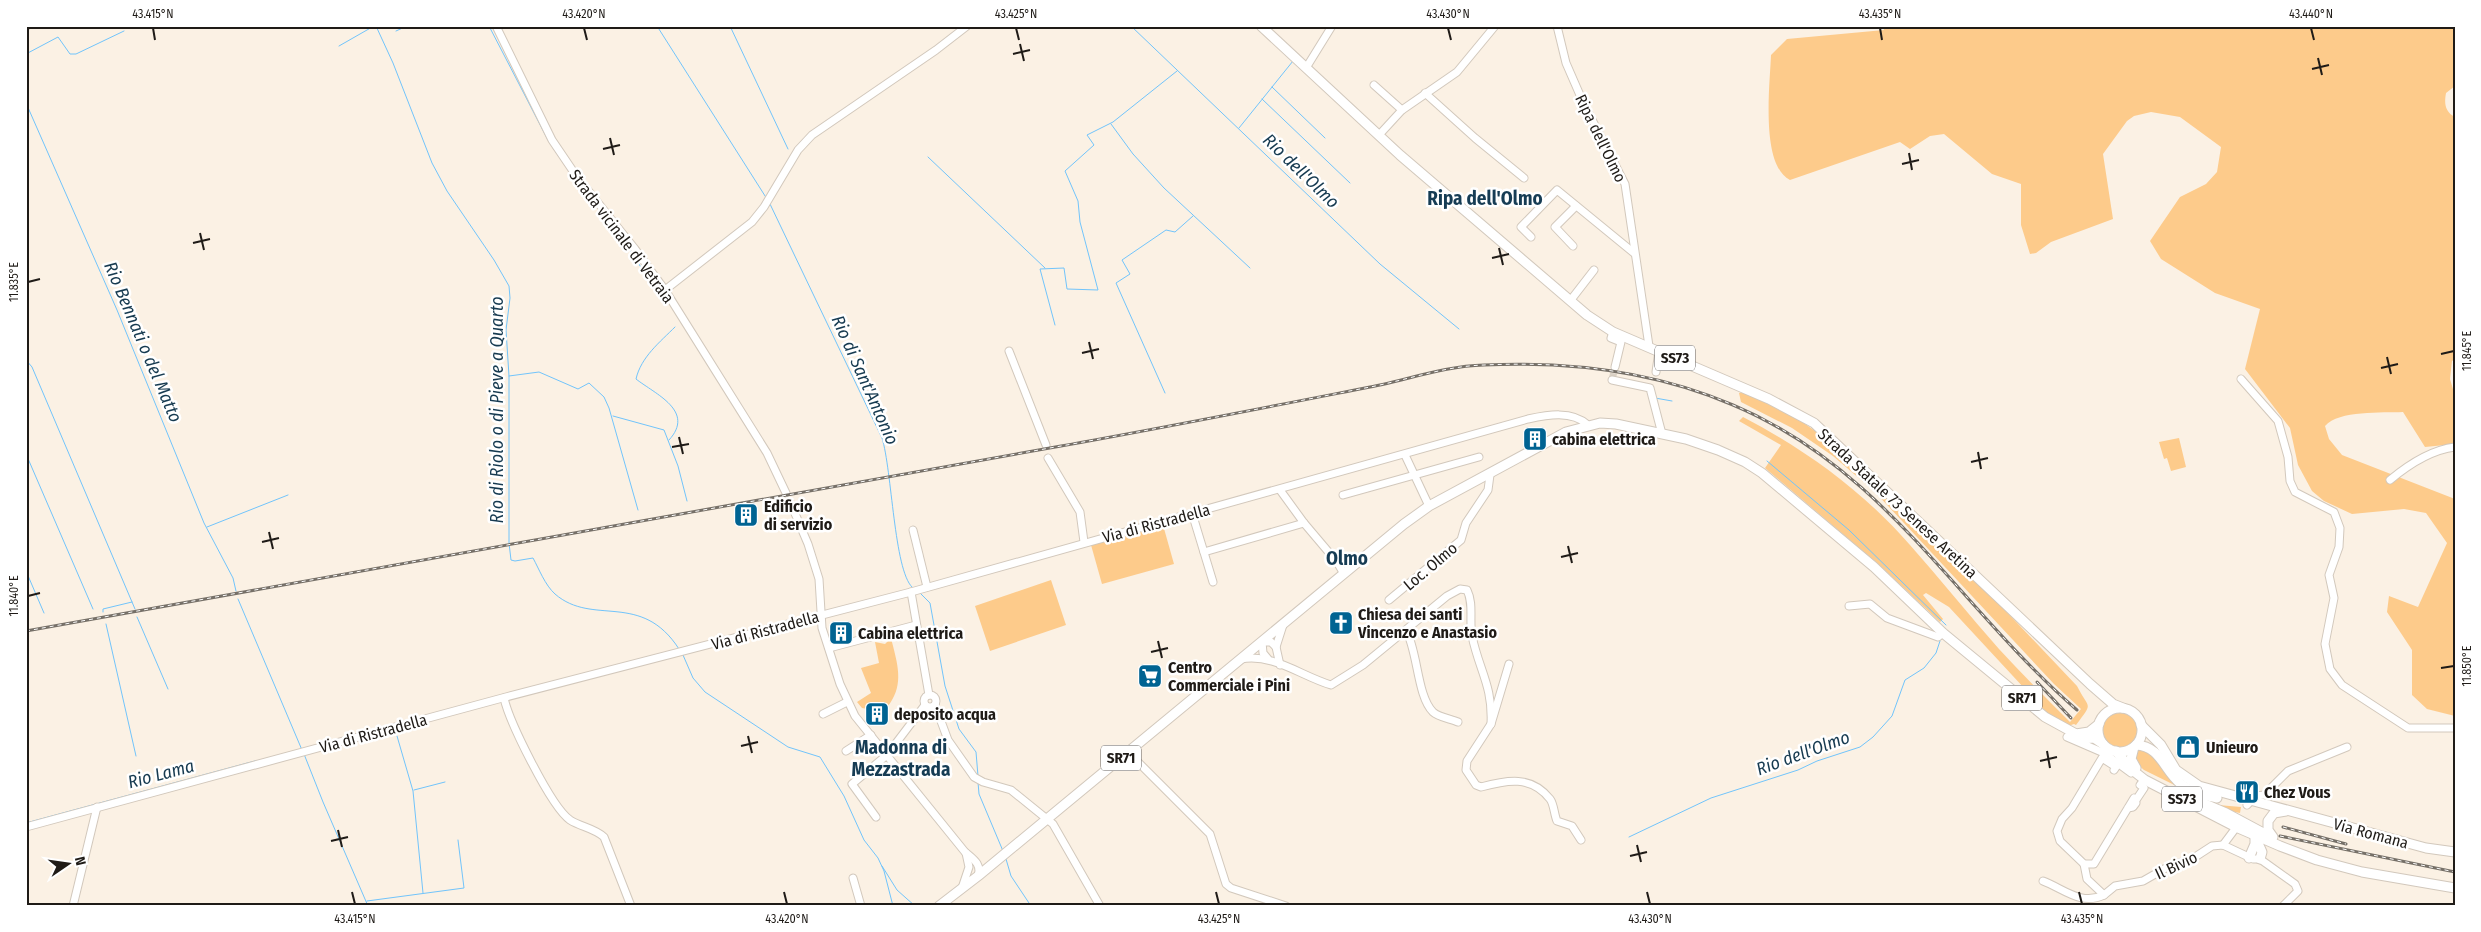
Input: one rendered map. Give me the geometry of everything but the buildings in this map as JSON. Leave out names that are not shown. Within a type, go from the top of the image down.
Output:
[{"type":"main road","name":"Strada Statale 73 Senese Aretina","points":[[1261,26],[1379,135],[1570,301],[1613,332],[1769,399],[1814,423],[2090,684],[2113,704],[2135,714],[2141,725]]},
{"type":"main road","name":"SR71","points":[[939,906],[978,876],[1404,524],[1430,506],[1566,432],[1600,423],[1616,424],[1686,439],[1745,462],[1762,473],[1874,567],[1943,633],[2045,717],[2076,734],[2084,734],[2101,720]]},
{"type":"main road","name":"SR71","points":[[1952,640],[1964,655],[1994,681],[2042,720],[2067,737]]},
{"type":"main road","name":"Strada Statale 73 Senese Aretina","points":[[2090,684],[2104,705],[2100,738],[2104,744]]},
{"type":"main road","points":[[2101,720],[2109,712],[2123,708]]},
{"type":"main road","name":"SS73","points":[[2141,725],[2141,736],[2135,746],[2131,759],[2140,772],[2255,836],[2317,860],[2362,872],[2455,888]]},
{"type":"main road","name":"Via Romana","points":[[2141,725],[2162,745],[2181,775],[2221,796]]},
{"type":"main road","points":[[2067,737],[2094,738],[2104,744]]},
{"type":"main road","name":"SS73","points":[[2104,744],[2116,751],[2131,769],[2146,780],[2202,806],[2226,813],[2317,860]]},
{"type":"main road","points":[[2116,751],[2122,752],[2135,746]]},
{"type":"main road","name":"Via Romana","points":[[2135,746],[2153,750],[2181,785],[2197,793],[2249,802],[2426,848],[2455,852]]},
{"type":"main road","points":[[2281,843],[2270,835],[2268,821],[2274,813],[2288,811]]},
{"type":"main road","points":[[2255,836],[2261,855],[2271,849],[2292,857],[2317,860]]},
{"type":"main road","points":[[2250,858],[2255,844],[2255,836]]},
{"type":"street","name":"Strada vicinale di Vetraia","points":[[496,26],[552,140],[575,174],[665,290],[767,453],[786,493]]},
{"type":"street","points":[[665,290],[752,222],[764,207],[798,150],[812,135],[936,50],[967,26]]},
{"type":"street","points":[[1306,68],[1332,26]]},
{"type":"street","points":[[1379,135],[1402,110],[1457,72],[1495,26]]},
{"type":"street","name":"Ripa dell'Olmo","points":[[1557,26],[1566,63],[1583,102],[1625,184],[1649,346]]},
{"type":"street","points":[[1374,85],[1402,110]]},
{"type":"street","points":[[1425,93],[1475,138],[1524,178]]},
{"type":"street","points":[[1531,237],[1521,227],[1557,190],[1634,253]]},
{"type":"street","points":[[1573,246],[1555,227],[1576,206]]},
{"type":"street","points":[[1570,301],[1594,270]]},
{"type":"street","points":[[1613,332],[1611,338],[1622,342],[1615,367]]},
{"type":"street","points":[[1009,351],[1046,445]]},
{"type":"street","points":[[1656,372],[1659,351]]},
{"type":"street","points":[[2241,379],[2278,420],[2288,457],[2290,481],[2295,492],[2334,512],[2340,528],[2339,547],[2329,575],[2334,598],[2325,644],[2330,669],[2342,685],[2408,728],[2455,728]]},
{"type":"street","points":[[1612,380],[1650,388],[1662,434]]},
{"type":"street","name":"Via di Ristradella","points":[[26,826],[504,698],[911,592],[1084,542],[1280,490],[1542,416],[1566,415],[1583,420],[1588,425]]},
{"type":"street","points":[[2390,480],[2420,459],[2443,449],[2455,447]]},
{"type":"street","points":[[1405,455],[1430,506]]},
{"type":"street","points":[[1343,495],[1479,457]]},
{"type":"street","points":[[1048,458],[1080,512],[1084,542]]},
{"type":"street","name":"Loc. Olmo","points":[[1389,600],[1461,540],[1466,523],[1488,490],[1490,475]]},
{"type":"street","points":[[1280,490],[1304,523],[1337,562],[1344,574]]},
{"type":"street","points":[[791,504],[808,544],[819,580],[822,628],[846,702],[855,716],[966,852],[977,862],[980,870],[978,876],[969,867]]},
{"type":"street","points":[[1192,514],[1213,582]]},
{"type":"street","points":[[1204,552],[1304,523]]},
{"type":"street","points":[[913,530],[927,587]]},
{"type":"street","points":[[1241,659],[1260,657],[1330,685],[1363,665],[1447,596],[1460,589],[1467,590],[1472,599],[1470,625],[1472,638],[1489,685],[1491,724]]},
{"type":"street","points":[[911,592],[929,695]]},
{"type":"street","points":[[1848,606],[1870,604],[1888,618],[1938,637],[1943,633]]},
{"type":"street","points":[[829,648],[916,625]]},
{"type":"street","points":[[1280,665],[1276,647],[1283,625]]},
{"type":"street","points":[[1406,630],[1411,639],[1424,697],[1433,713],[1458,722]]},
{"type":"street","points":[[1269,660],[1264,653],[1262,642],[1271,642],[1276,647]]},
{"type":"street","points":[[1508,664],[1491,724],[1467,761],[1466,770],[1469,777],[1481,787],[1518,780],[1531,783],[1550,799],[1557,821],[1572,826],[1581,840]]},
{"type":"street","points":[[876,816],[852,784],[887,755],[925,705],[924,698],[929,695]]},
{"type":"street","points":[[929,695],[935,698],[934,705],[948,740],[974,777],[983,782],[1011,790],[1053,824],[1100,906]]},
{"type":"street","points":[[504,698],[508,713],[520,737],[545,786],[560,808],[569,820],[596,830],[604,838],[630,906]]},
{"type":"street","points":[[823,714],[846,702]]},
{"type":"street","points":[[925,705],[929,707],[934,705]]},
{"type":"street","points":[[846,751],[871,734]]},
{"type":"street","points":[[2067,737],[2076,743],[2104,753],[2143,781],[2202,806]]},
{"type":"street","points":[[2249,802],[2256,796],[2264,795],[2288,770],[2347,747]]},
{"type":"street","points":[[1128,752],[1210,834],[1226,884],[1231,888],[1286,906]]},
{"type":"street","points":[[2104,895],[2087,879],[2084,864],[2057,836],[2058,824],[2072,808],[2102,758],[2116,767],[2114,770]]},
{"type":"street","points":[[2128,808],[2133,807],[2144,788],[2140,786],[2143,781]]},
{"type":"street","points":[[2084,864],[2089,865],[2098,860],[2134,798],[2136,800]]},
{"type":"street","points":[[73,906],[97,807]]},
{"type":"street","points":[[2234,829],[2223,845],[2256,860],[2261,855],[2298,888],[2296,895],[2284,906]]},
{"type":"street","name":"Il Bivio","points":[[2043,881],[2069,894],[2087,900],[2104,895],[2115,886],[2143,881],[2171,865],[2192,859],[2212,846],[2223,845]]},
{"type":"street","points":[[962,888],[969,867],[966,852]]},
{"type":"street","points":[[977,862],[986,863],[1000,857]]},
{"type":"street","points":[[853,878],[861,906]]},
{"type":"shaded area","points":[[1883,26],[2455,26],[2455,86],[2446,93],[2445,100],[2447,110],[2455,117],[2455,359],[2452,361],[2450,379],[2455,396],[2455,444],[2425,447],[2403,412],[2350,415],[2340,417],[2325,426],[2329,439],[2342,455],[2455,499],[2455,716],[2427,709],[2412,695],[2412,650],[2387,612],[2389,596],[2418,607],[2447,543],[2426,513],[2404,509],[2352,514],[2324,501],[2312,491],[2298,465],[2290,428],[2245,369],[2260,309],[2215,293],[2161,259],[2150,241],[2180,197],[2206,184],[2217,172],[2221,147],[2180,117],[2151,112],[2134,116],[2127,121],[2103,154],[2113,219],[2051,242],[2036,253],[2030,254],[2021,225],[2021,184],[1992,174],[1944,134],[1930,136],[1910,149],[1900,142],[1790,180],[1781,172],[1774,158],[1771,142],[1769,103],[1771,55],[1787,39],[1884,30]]},
{"type":"shaded area","points":[[1744,392],[1801,421],[1829,441],[1984,588],[2077,686],[2088,706],[2076,725],[2068,726],[2048,714],[1949,607],[1926,593],[1923,595],[1943,619],[1940,622],[1878,564],[1765,468],[1781,445],[1739,421],[1743,417],[1811,458],[1873,507],[1921,558],[1999,649],[2070,722],[2081,709],[2054,684],[1875,492],[1833,456],[1792,428],[1741,402],[1739,393]]},
{"type":"shaded area","points":[[2179,438],[2186,467],[2171,471],[2167,458],[2164,459],[2159,442]]},
{"type":"shaded area","points":[[1163,525],[1174,564],[1102,584],[1091,545]]},
{"type":"shaded area","points":[[1051,580],[1066,625],[990,651],[975,606]]},
{"type":"shaded area","points":[[891,638],[897,662],[898,685],[890,703],[873,725],[868,717],[867,709],[862,708],[857,702],[871,693],[861,668],[879,663],[875,642],[885,644]]},
{"type":"shaded area","points":[[2120,713],[2132,718],[2137,730],[2132,742],[2120,747],[2108,742],[2103,730],[2108,718]]},
{"type":"shaded area","points":[[2136,749],[2148,749],[2169,774],[2215,799],[2218,805],[2241,807],[2240,813],[2225,810],[2144,770],[2136,763]]},
{"type":"waterway","points":[[339,46],[374,26]]},
{"type":"waterway","name":"Rio di Riolo o di Pieve a Quarto","points":[[376,26],[393,63],[432,163],[447,191],[494,260],[509,286],[510,298],[506,330],[509,376],[509,543],[511,560],[533,558],[545,582],[555,594],[570,603],[585,608],[633,614],[649,620],[664,631],[679,649]]},
{"type":"waterway","points":[[396,31],[407,26]]},
{"type":"waterway","points":[[489,26],[548,140]]},
{"type":"waterway","name":"Rio di Sant'Antonio","points":[[657,26],[767,199]]},
{"type":"waterway","points":[[730,26],[788,149]]},
{"type":"waterway","name":"Rio dell'Olmo","points":[[1131,26],[1380,264],[1459,329]]},
{"type":"waterway","points":[[26,54],[58,37],[70,54],[76,54],[124,31]]},
{"type":"waterway","points":[[1239,128],[1293,61]]},
{"type":"waterway","points":[[1055,325],[1040,269],[1064,268],[1067,289],[1098,290],[1080,222],[1078,201],[1065,171],[1094,145],[1087,135],[1113,122],[1177,71]]},
{"type":"waterway","points":[[1272,87],[1325,138]]},
{"type":"waterway","points":[[1262,99],[1350,183]]},
{"type":"waterway","name":"Rio Bennati o del Matto","points":[[26,103],[117,310],[204,523],[233,578],[236,591]]},
{"type":"waterway","points":[[1111,124],[1133,154],[1164,188],[1250,268]]},
{"type":"waterway","points":[[553,148],[568,169]]},
{"type":"waterway","points":[[928,157],[1045,268]]},
{"type":"waterway","points":[[590,198],[597,207]]},
{"type":"waterway","name":"Rio di Sant'Antonio","points":[[770,204],[882,438],[901,561],[906,577],[912,587]]},
{"type":"waterway","points":[[1165,393],[1116,283],[1130,274],[1122,260],[1166,230],[1175,232],[1193,216]]},
{"type":"waterway","points":[[627,245],[657,293]]},
{"type":"waterway","points":[[669,440],[676,430],[678,420],[675,412],[662,397],[636,379],[638,371],[647,357],[657,344],[675,327]]},
{"type":"waterway","points":[[26,360],[32,367],[135,609]]},
{"type":"waterway","points":[[509,376],[539,372],[578,389],[589,383],[604,397],[609,408],[638,510]]},
{"type":"waterway","name":"Rio dell'Olmo","points":[[1655,398],[1672,401]]},
{"type":"waterway","points":[[613,416],[664,430],[678,466],[687,501]]},
{"type":"waterway","points":[[26,454],[93,609]]},
{"type":"waterway","name":"Rio dell'Olmo","points":[[1767,461],[1849,530],[1946,625]]},
{"type":"waterway","points":[[207,527],[288,495]]},
{"type":"waterway","points":[[26,571],[44,613]]},
{"type":"waterway","name":"Rio di Sant'Antonio","points":[[920,593],[930,603],[945,686],[959,729],[976,752],[978,776]]},
{"type":"waterway","name":"Rio Bennati o del Matto","points":[[238,599],[302,750]]},
{"type":"waterway","points":[[103,612],[103,609],[132,602]]},
{"type":"waterway","points":[[137,617],[168,689]]},
{"type":"waterway","points":[[106,624],[136,756]]},
{"type":"waterway","name":"Rio dell'Olmo","points":[[1629,837],[1711,798],[1798,770],[1817,761],[1860,747],[1873,737],[1892,716],[1905,680],[1924,668],[1936,653],[1940,641]]},
{"type":"waterway","name":"Rio di Riolo o di Pieve a Quarto","points":[[683,655],[693,678],[705,692],[788,747],[820,757],[844,796],[864,840],[878,858],[884,871],[893,906]]},
{"type":"waterway","points":[[397,736],[413,791],[423,893]]},
{"type":"waterway","points":[[304,754],[368,906]]},
{"type":"waterway","name":"Rio Lama","points":[[26,823],[255,761]]},
{"type":"waterway","points":[[414,790],[445,782]]},
{"type":"waterway","name":"Rio di Sant'Antonio","points":[[978,782],[979,794],[1003,851]]},
{"type":"waterway","points":[[367,901],[464,888],[458,840]]},
{"type":"waterway","name":"Rio di Sant'Antonio","points":[[1006,859],[1011,876],[1031,906]]},
{"type":"waterway","points":[[882,866],[897,890],[915,906]]},
{"type":"tunnel","points":[[1612,380],[1615,367]]},
{"type":"railway","points":[[26,30],[31,26]]},
{"type":"railway","points":[[26,631],[1099,439],[1365,388],[1454,368],[1484,365],[1548,365],[1611,371],[1673,384],[1733,405],[1787,433],[1835,465],[1878,503],[1918,543],[2034,670],[2077,710]]},
{"type":"railway","points":[[2037,682],[2071,718]]},
{"type":"railway","points":[[2283,827],[2346,844]]},
{"type":"railway","points":[[2280,836],[2455,872]]},
{"type":"place","name":"cabina elettrica","points":[[1535,439]]},
{"type":"place","name":"Edificio di servizio","points":[[746,515]]},
{"type":"place","name":"Chiesa dei santi Vincenzo e Anastasio","points":[[1341,623]]},
{"type":"place","name":"Cabina elettrica","points":[[841,633]]},
{"type":"place","name":"Centro Commerciale i Pini","points":[[1150,676]]},
{"type":"place","name":"deposito acqua","points":[[877,714]]},
{"type":"place","name":"Unieuro","points":[[2188,747]]},
{"type":"place","name":"Chez Vous","points":[[2247,792]]},
{"type":"district","name":"Ripa dell'Olmo","points":[[1485,198]]},
{"type":"district","name":"Olmo","points":[[1347,558]]},
{"type":"district","name":"Madonna di Mezzastrada","points":[[901,758]]}]
